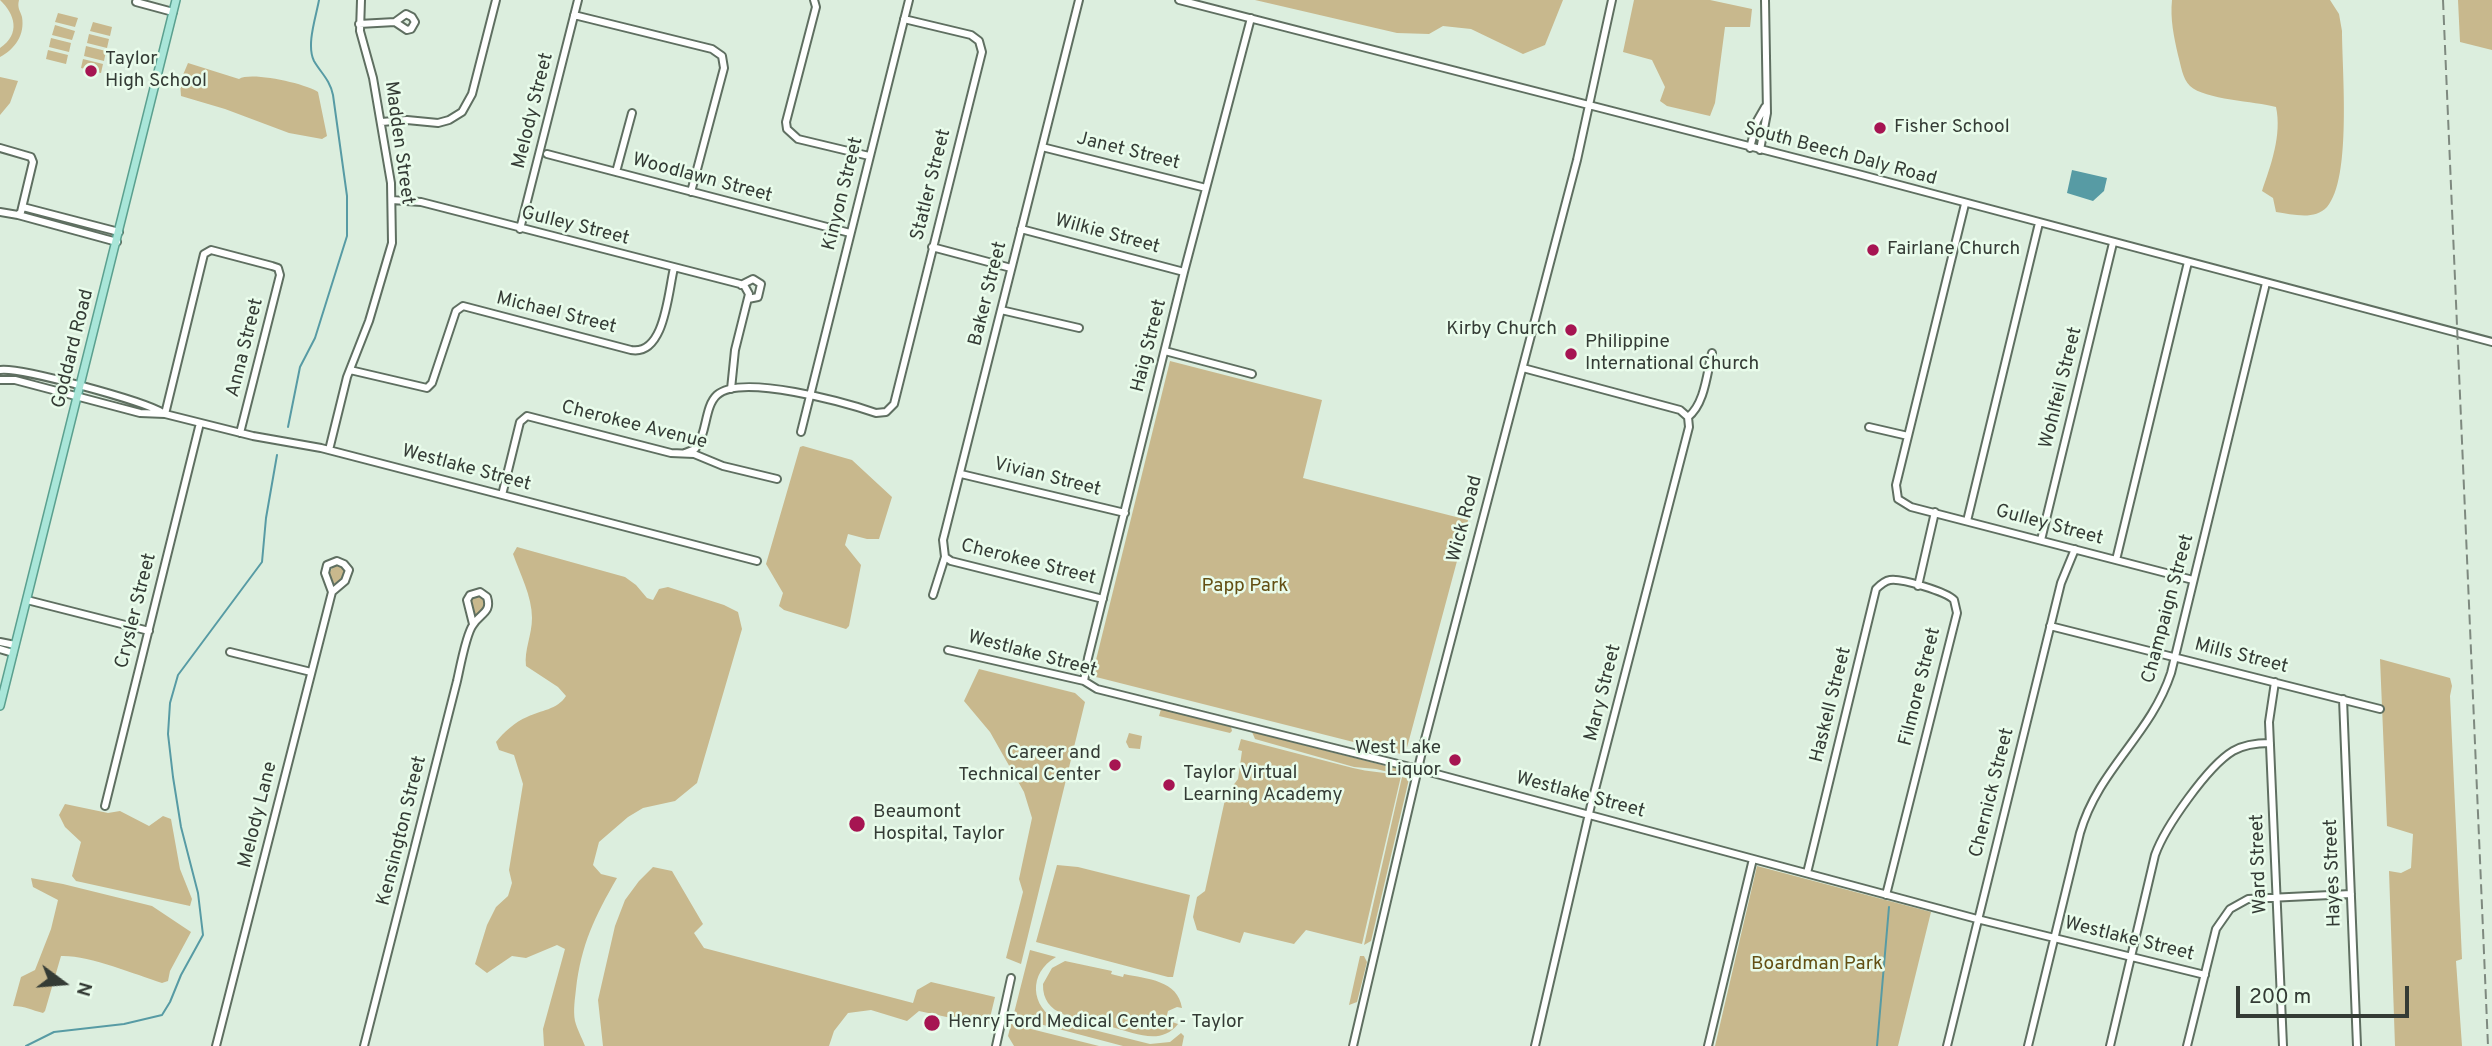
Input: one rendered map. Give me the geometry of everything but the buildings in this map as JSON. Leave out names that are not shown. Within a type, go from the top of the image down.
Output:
[{"type":"main road","name":"Goddard Road","points":[[0,706],[176,0]]},
{"type":"street","name":"Madden Street","points":[[329,450],[350,370],[391,250],[392,200],[381,122],[359,24],[361,0]]},
{"type":"street","points":[[381,122],[407,120],[438,123],[462,112],[472,94],[496,0]]},
{"type":"street","name":"Melody Street","points":[[520,229],[578,0]]},
{"type":"street","points":[[814,0],[816,7],[786,122],[787,129],[798,139],[869,156]]},
{"type":"street","name":"Kinyon Street","points":[[801,432],[909,0]]},
{"type":"street","name":"Baker Street","points":[[933,595],[945,557],[943,540],[1079,0]]},
{"type":"street","name":"South Beech Daly Road","points":[[1179,0],[2492,342]]},
{"type":"street","name":"Wick Road","points":[[1353,1046],[1418,769],[1590,106],[1612,0]]},
{"type":"street","points":[[1760,150],[1767,123],[1765,0]]},
{"type":"street","points":[[136,2],[173,12]]},
{"type":"street","points":[[574,15],[712,49],[722,56],[724,68],[691,192]]},
{"type":"street","name":"Haig Street","points":[[1084,681],[1184,272],[1251,18]]},
{"type":"street","name":"Statler Street","points":[[810,395],[876,413],[886,411],[895,401],[982,49],[979,41],[971,35],[904,19]]},
{"type":"street","points":[[359,24],[395,22]]},
{"type":"street","points":[[1750,148],[1767,102]]},
{"type":"street","points":[[615,172],[632,113]]},
{"type":"street","name":"Janet Street","points":[[1042,146],[1206,188]]},
{"type":"street","points":[[0,148],[33,159],[21,212]]},
{"type":"street","name":"Woodlawn Street","points":[[547,154],[850,233]]},
{"type":"street","name":"Gulley Street","points":[[392,200],[421,202],[744,287],[753,279],[761,284],[758,297],[748,299]]},
{"type":"street","points":[[1870,426],[1908,436],[1965,204]]},
{"type":"street","points":[[0,212],[21,212],[119,232]]},
{"type":"street","points":[[21,212],[117,242]]},
{"type":"street","points":[[1967,521],[2039,223]]},
{"type":"street","name":"Wilkie Street","points":[[1021,229],[1184,272]]},
{"type":"street","name":"Wohlfeil Street","points":[[2041,540],[2113,243]]},
{"type":"street","points":[[932,247],[1011,268]]},
{"type":"street","name":"Anna Street","points":[[165,414],[203,255],[211,250],[260,262],[275,266],[280,275],[240,433]]},
{"type":"street","points":[[2116,560],[2188,262]]},
{"type":"street","name":"Michael Street","points":[[350,370],[424,388],[429,386],[456,311],[460,307],[631,349],[645,349],[652,344],[658,333],[674,268]]},
{"type":"street","name":"Champaign Street","points":[[2028,1046],[2088,807],[2104,777],[2155,710],[2167,683],[2266,283]]},
{"type":"street","points":[[730,389],[735,350],[748,299],[744,287]]},
{"type":"street","points":[[1001,310],[1079,328]]},
{"type":"street","points":[[1165,351],[1252,374]]},
{"type":"street","name":"Mary Street","points":[[1535,1046],[1589,815],[1689,427],[1688,417],[1695,411],[1700,398],[1712,352]]},
{"type":"street","points":[[1523,368],[1680,410],[1688,417]]},
{"type":"street","name":"Westlake Street","points":[[0,370],[17,370],[150,405],[165,414]]},
{"type":"street","name":"Westlake Street","points":[[0,380],[15,380],[140,413],[165,414],[240,433],[329,450],[757,561]]},
{"type":"street","points":[[685,453],[695,449],[701,441],[714,398],[721,392],[730,389],[771,388],[810,395]]},
{"type":"street","name":"Cherokee Avenue","points":[[502,495],[520,422],[530,416],[671,453],[685,453],[777,479]]},
{"type":"street","name":"Crysler Street","points":[[105,806],[200,423]]},
{"type":"street","name":"Gulley Street","points":[[1908,436],[1896,485],[1898,499],[1907,506],[2193,580]]},
{"type":"street","name":"Vivian Street","points":[[961,474],[1125,513]]},
{"type":"street","points":[[1917,586],[1936,512]]},
{"type":"street","name":"Chernick Street","points":[[1947,1046],[2061,583],[2075,549]]},
{"type":"street","name":"Cherokee Street","points":[[945,557],[951,561],[1103,599]]},
{"type":"street","name":"Melody Lane","points":[[216,1046],[332,592],[326,573],[327,565],[337,561],[349,570],[345,581],[332,592]]},
{"type":"street","name":"Haskell Street","points":[[1807,873],[1877,589],[1882,583],[1891,580],[1917,586]]},
{"type":"street","name":"Filmore Street","points":[[1886,895],[1957,612],[1956,604],[1949,594],[1917,586]]},
{"type":"street","name":"Kensington Street","points":[[364,1046],[473,624],[467,600],[470,595],[480,592],[487,597],[489,605],[485,614],[473,624]]},
{"type":"street","points":[[27,600],[149,631]]},
{"type":"street","name":"Mills Street","points":[[2050,626],[2380,709]]},
{"type":"street","points":[[0,642],[14,649]]},
{"type":"street","points":[[0,649],[14,649]]},
{"type":"street","name":"Westlake Street","points":[[948,650],[1084,681],[1097,689],[1418,769],[1886,895],[2204,975]]},
{"type":"street","points":[[230,652],[311,672]]},
{"type":"street","name":"Ward Street","points":[[2275,682],[2269,710],[2283,1046]]},
{"type":"street","name":"Hayes Street","points":[[2343,699],[2357,1046]]},
{"type":"street","points":[[2109,1046],[2155,855],[2170,823],[2221,760],[2247,745],[2270,743]]},
{"type":"street","points":[[1708,1046],[1753,859]]},
{"type":"street","points":[[2187,1046],[2216,929],[2226,913],[2248,899],[2351,894]]},
{"type":"street","points":[[996,1046],[1011,978]]},
{"type":"green space","points":[[0,0],[19,0],[23,24],[18,41],[0,57],[0,48],[11,37],[14,24],[9,11]]},
{"type":"green space","points":[[1255,0],[1563,0],[1545,45],[1523,54],[1471,29],[1443,26],[1429,34],[1397,33]]},
{"type":"green space","points":[[1634,0],[1710,0],[1752,9],[1750,27],[1725,27],[1715,103],[1710,116],[1667,106],[1660,101],[1665,87],[1652,60],[1623,52]]},
{"type":"green space","points":[[2172,0],[2330,0],[2339,14],[2342,31],[2344,123],[2340,173],[2335,193],[2322,211],[2303,216],[2276,212],[2273,198],[2262,191],[2277,139],[2276,107],[2218,97],[2197,91],[2187,83],[2175,41]]},
{"type":"green space","points":[[2458,0],[2492,0],[2492,50],[2460,42]]},
{"type":"green space","points":[[58,13],[78,18],[75,27],[55,22]]},
{"type":"green space","points":[[93,22],[112,27],[110,36],[90,31]]},
{"type":"green space","points":[[55,25],[75,31],[72,40],[52,35]]},
{"type":"green space","points":[[89,34],[109,39],[107,48],[87,43]]},
{"type":"green space","points":[[51,38],[71,43],[69,52],[49,47]]},
{"type":"green space","points":[[86,46],[106,51],[104,61],[84,56]]},
{"type":"green space","points":[[48,50],[68,55],[66,64],[46,59]]},
{"type":"green space","points":[[83,59],[103,64],[101,73],[81,68]]},
{"type":"green space","points":[[188,63],[239,79],[266,77],[291,82],[318,92],[327,136],[322,139],[289,133],[181,96],[180,82]]},
{"type":"green space","points":[[0,77],[18,81],[10,103],[0,115]]},
{"type":"green space","name":"Papp Park","points":[[1170,361],[1322,400],[1303,478],[1468,520],[1405,755],[1092,676]]},
{"type":"green space","points":[[800,447],[852,460],[892,497],[879,539],[848,534],[845,545],[861,565],[849,626],[846,629],[784,610],[779,606],[783,593],[766,564]]},
{"type":"green space","points":[[517,547],[625,577],[647,598],[653,600],[659,589],[668,587],[724,605],[738,612],[742,629],[697,783],[675,801],[643,808],[628,817],[599,842],[593,865],[601,874],[617,878],[590,931],[578,973],[574,1017],[585,1046],[544,1046],[543,1029],[565,949],[557,945],[526,958],[512,956],[487,973],[475,964],[487,925],[496,907],[508,896],[512,883],[509,870],[523,784],[514,755],[499,750],[496,742],[518,722],[553,707],[566,696],[558,687],[526,666],[532,624],[531,610],[528,593],[513,554]]},
{"type":"green space","points":[[335,564],[341,565],[345,572],[343,579],[333,588],[329,573]]},
{"type":"green space","points":[[478,594],[486,598],[487,606],[475,618],[470,601]]},
{"type":"green space","points":[[2380,659],[2450,678],[2452,686],[2450,696],[2462,959],[2456,961],[2462,1046],[2395,1046],[2389,871],[2401,873],[2411,868],[2413,834],[2387,826]]},
{"type":"green space","points":[[979,669],[1075,693],[1085,702],[1021,964],[1006,958],[1023,892],[1019,879],[1032,818],[1024,792],[990,732],[964,701]]},
{"type":"green space","points":[[1161,709],[1231,727],[1232,731],[1230,733],[1159,716]]},
{"type":"green space","points":[[1252,732],[1402,770],[1401,775],[1354,767],[1255,739]]},
{"type":"green space","points":[[1129,733],[1142,736],[1140,749],[1129,748],[1126,742]]},
{"type":"green space","points":[[1241,739],[1353,768],[1401,776],[1362,944],[1306,930],[1294,944],[1244,932],[1240,943],[1197,930],[1193,917],[1197,897],[1205,891],[1226,795],[1238,779],[1242,751],[1238,750]]},
{"type":"green space","points":[[1402,777],[1409,779],[1371,941],[1364,945]]},
{"type":"green space","points":[[65,804],[108,813],[120,811],[149,826],[163,816],[171,819],[180,869],[192,899],[190,906],[76,881],[72,876],[81,842],[65,827],[59,815]]},
{"type":"green space","points":[[1057,865],[1078,867],[1190,895],[1173,977],[1036,942]]},
{"type":"green space","name":"Boardman Park","points":[[1757,866],[1931,912],[1898,1046],[1715,1046]]},
{"type":"green space","points":[[653,867],[672,871],[703,924],[694,933],[704,948],[913,1003],[917,990],[931,982],[995,997],[988,1026],[919,1011],[907,1021],[871,1010],[848,1013],[834,1031],[829,1046],[603,1046],[598,1000],[615,926],[625,900]]},
{"type":"green space","points":[[31,878],[152,906],[191,932],[170,971],[168,981],[162,983],[98,962],[61,956],[45,1011],[43,1013],[13,1006],[21,977],[35,970],[51,929],[58,900],[33,887]]},
{"type":"green space","points":[[1030,950],[1056,957],[1041,972],[1036,990],[1042,1007],[1058,1021],[1150,1044],[1170,1042],[1181,1033],[1184,1036],[1182,1046],[1123,1046],[1013,1017]]},
{"type":"green space","points":[[1360,956],[1364,956],[1367,962],[1357,1002],[1349,1005]]},
{"type":"green space","points":[[1065,961],[1168,986],[1179,999],[1182,1008],[1168,1011],[1167,1015],[1172,1022],[1178,1024],[1164,1035],[1147,1036],[1112,1027],[1113,1024],[1101,1021],[1100,1024],[1062,1014],[1048,1003],[1043,984],[1052,968]]},
{"type":"green space","points":[[1011,1024],[1099,1046],[1014,1046],[1008,1036]]},
{"type":"water","points":[[2072,170],[2107,178],[2104,191],[2093,201],[2067,193]]},
{"type":"waterway","points":[[288,427],[300,367],[315,338],[347,236],[347,196],[333,95],[330,85],[314,61],[311,47],[319,0]]},
{"type":"waterway","points":[[26,1046],[54,1032],[124,1024],[162,1015],[203,935],[198,893],[181,827],[173,777],[168,734],[170,703],[178,675],[262,562],[266,518],[277,455]]},
{"type":"waterway","points":[[1877,1046],[1889,907]]},
{"type":"railway","points":[[2443,0],[2488,1046]]},
{"type":"place","name":"Taylor High School","points":[[91,71]]},
{"type":"place","name":"Fisher School","points":[[1880,128]]},
{"type":"place","name":"Fairlane Church","points":[[1873,250]]},
{"type":"place","name":"Kirby Church","points":[[1571,330]]},
{"type":"place","name":"Philippine International Church","points":[[1571,354]]},
{"type":"place","name":"West Lake Liquor","points":[[1455,760]]},
{"type":"place","name":"Career and Technical Center","points":[[1115,765]]},
{"type":"place","name":"Taylor Virtual Learning Academy","points":[[1169,785]]},
{"type":"place","name":"Beaumont Hospital, Taylor","points":[[857,824]]},
{"type":"place","name":"Henry Ford Medical Center - Taylor","points":[[932,1023]]}]
